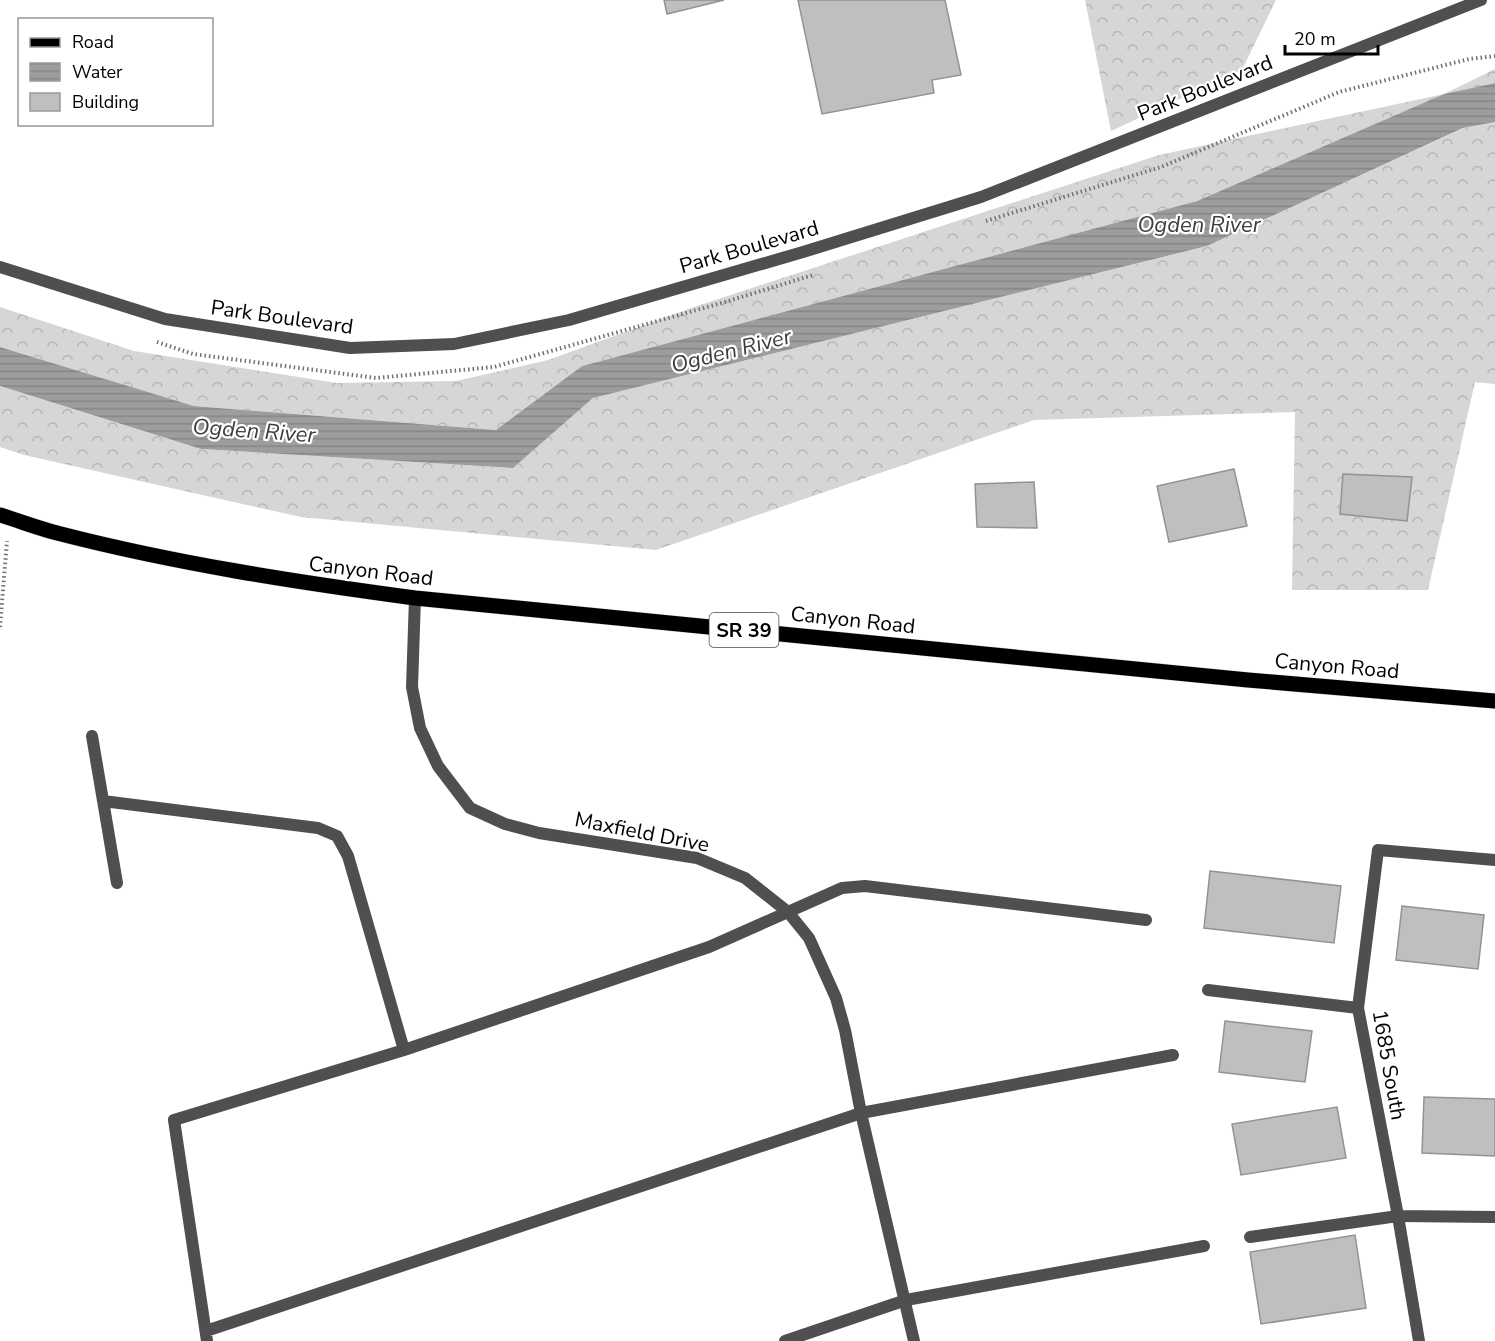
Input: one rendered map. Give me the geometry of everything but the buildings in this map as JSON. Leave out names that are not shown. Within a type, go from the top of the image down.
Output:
[{"type":"main road","name":"Canyon Road","points":[[4,516],[60,534],[210,567],[300,583],[415,598],[1248,680],[1495,701]]},
{"type":"street","name":"Park Boulevard","points":[[0,267],[165,319],[350,348],[454,344],[569,320],[981,197],[1481,0]]},
{"type":"street","name":"Maxfield Drive","points":[[415,598],[412,687],[420,728],[438,766],[470,808],[505,824],[538,833],[698,858],[745,878],[788,912],[809,938],[836,998],[914,1341]]},
{"type":"street","points":[[92,736],[117,883]]},
{"type":"street","points":[[103,801],[318,828],[337,836],[348,856],[404,1050]]},
{"type":"street","name":"1685 South","points":[[1419,1341],[1398,1216],[1358,1008],[1378,849],[1495,860]]},
{"type":"street","points":[[1146,920],[865,886],[842,888],[709,947],[404,1050],[174,1120],[207,1336],[861,1113],[1173,1055]]},
{"type":"street","points":[[1208,990],[1358,1008]]},
{"type":"street","points":[[1250,1237],[1398,1216],[1495,1217]]},
{"type":"street","points":[[785,1341],[906,1300],[1204,1246]]},
{"type":"path","points":[[1339,92],[1469,59],[1495,56]]},
{"type":"path","points":[[0,627],[4,516]]},
{"type":"green space","points":[[1085,0],[1276,0],[1242,70],[1111,131]]},
{"type":"green space","points":[[1495,69],[1495,83],[1444,94]]},
{"type":"green space","points":[[1444,94],[1197,201],[582,366],[496,430],[194,406],[0,347],[0,307],[134,351],[337,383],[456,381],[548,360],[694,307],[1159,155]]},
{"type":"green space","points":[[1495,122],[1495,384],[1475,382],[1428,590],[1292,590],[1295,412],[1034,420],[656,550],[301,517],[24,455],[0,447],[0,386],[201,449],[513,468],[593,398],[1207,246],[1464,128]]},
{"type":"water","name":"Ogden River","points":[[1495,83],[1495,122],[1463,128],[1207,246],[593,398],[513,468],[201,449],[0,386],[0,347],[194,406],[496,430],[582,366],[1197,201],[1444,94]]}]
